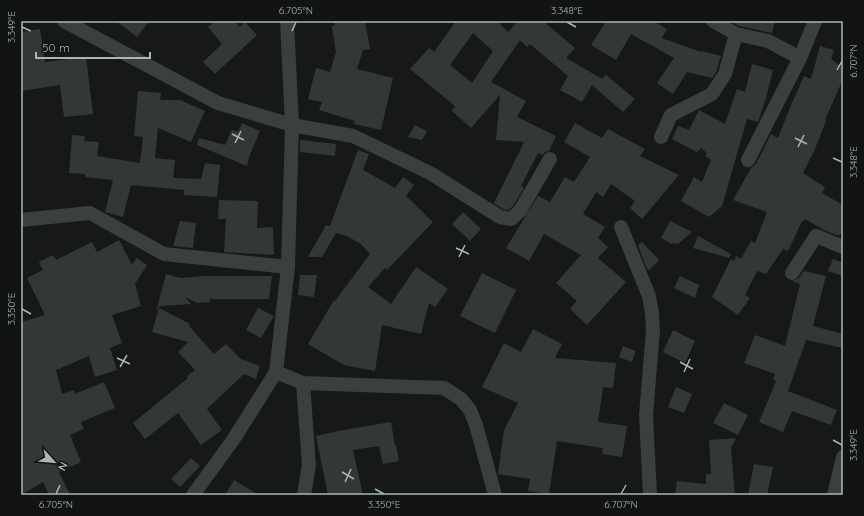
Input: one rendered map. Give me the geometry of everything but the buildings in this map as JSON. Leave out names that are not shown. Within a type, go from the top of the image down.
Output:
[{"type":"street","points":[[64,21],[218,103],[292,125],[353,136],[430,173],[500,217],[510,219],[520,211],[550,159]]},
{"type":"street","points":[[193,495],[233,440],[276,372],[288,267],[292,125],[287,21]]},
{"type":"street","points":[[713,21],[736,34],[768,41],[800,58]]},
{"type":"street","points":[[748,160],[800,58],[814,21]]},
{"type":"street","points":[[662,137],[671,115],[712,94],[725,74],[736,34]]},
{"type":"street","points":[[21,220],[90,213],[164,254],[288,267]]},
{"type":"street","points":[[621,227],[649,296],[652,312],[653,330],[646,415],[650,495]]},
{"type":"street","points":[[792,273],[816,236],[843,247]]},
{"type":"street","points":[[276,372],[304,383],[444,388],[451,391],[461,399],[470,410],[476,425],[495,495]]},
{"type":"street","points":[[304,383],[309,465],[304,495]]},
{"type":"street","points":[[834,495],[843,457]]}]
